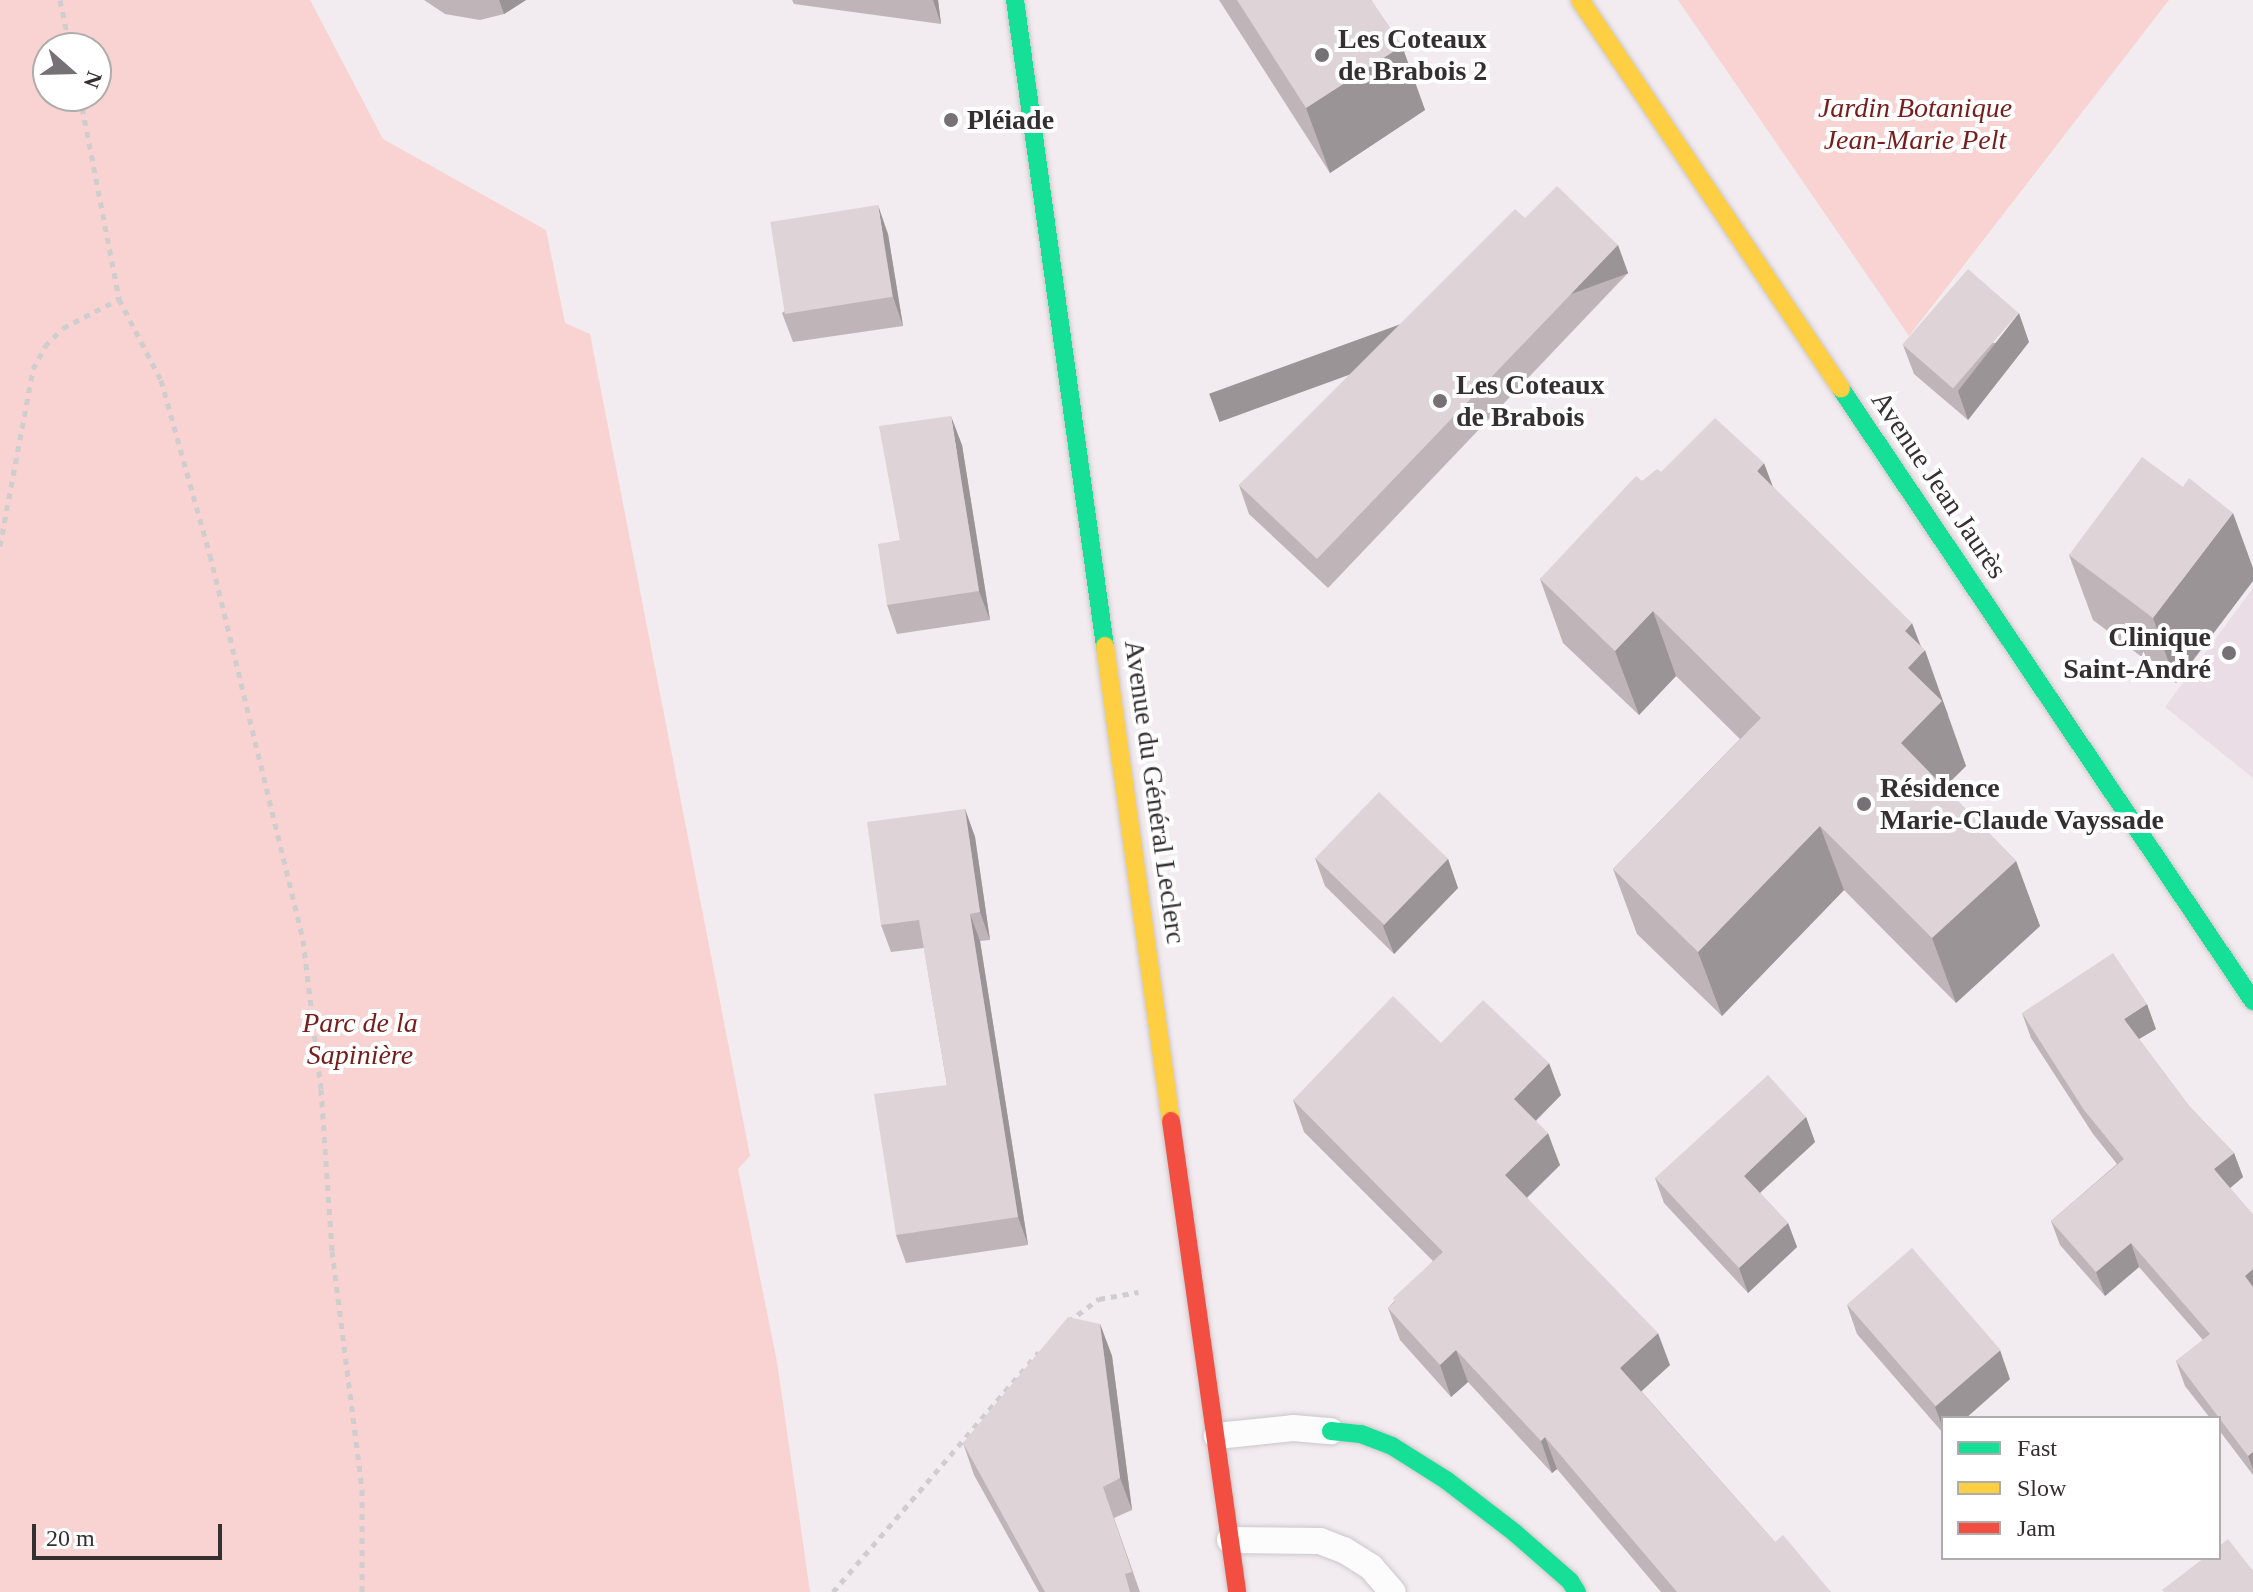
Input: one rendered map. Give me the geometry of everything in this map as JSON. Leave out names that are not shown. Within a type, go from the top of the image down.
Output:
[{"type":"main road","name":"Avenue du Général Leclerc","points":[[1015,0],[1237,1592]]},
{"type":"main road","name":"Avenue Jean Jaurès","points":[[1580,0],[2253,1001]]},
{"type":"main road","points":[[1331,1431],[1361,1434],[1392,1446],[1446,1480],[1515,1533],[1570,1581],[1577,1592]]},
{"type":"lane","points":[[1217,1436],[1293,1428],[1331,1431]]},
{"type":"lane","points":[[1230,1540],[1320,1541],[1344,1550],[1371,1567],[1393,1592]]},
{"type":"path","points":[[60,0],[67,32]]},
{"type":"path","points":[[83,112],[119,299],[161,380],[214,570],[303,940],[321,1089],[332,1251],[362,1490],[362,1592]]},
{"type":"path","points":[[0,546],[33,369],[45,346],[63,328],[119,299]]},
{"type":"path","points":[[1059,1332],[1079,1310],[1099,1299],[1139,1291]]},
{"type":"path","points":[[833,1592],[1049,1342]]},
{"type":"shaded area","name":"Clinique Saint-André","points":[[2253,588],[2253,778],[2165,707]]},
{"type":"green space","name":"Parc de la Sapinière","points":[[0,0],[310,0],[383,139],[546,230],[565,323],[590,334],[750,1156],[738,1169],[777,1362],[810,1592],[0,1592]]},
{"type":"green space","name":"Jardin Botanique Jean-Marie Pelt","points":[[1678,0],[2169,0],[1909,336]]},
{"type":"building","points":[[1237,0],[1371,0],[1402,46],[1306,108]]},
{"type":"building","name":"Les Coteaux de Brabois","points":[[1557,186],[1618,245],[1317,559],[1239,485],[1515,209],[1525,218]]},
{"type":"building","points":[[878,205],[893,297],[785,314],[770,222]]},
{"type":"building","points":[[1968,269],[2019,313],[1953,388],[1902,344]]},
{"type":"building","points":[[951,416],[979,591],[887,605],[878,544],[900,540],[879,426]]},
{"type":"building","points":[[1715,418],[1764,463],[1757,471],[1912,623],[1905,631],[1925,650],[1908,668],[1942,701],[1901,743],[2016,861],[1932,938],[1820,826],[1698,952],[1613,869],[1761,718],[1653,611],[1615,651],[1540,579],[1636,476],[1642,481],[1657,469],[1661,472]]},
{"type":"building","points":[[2142,457],[2183,487],[2189,478],[2233,513],[2153,618],[2069,555]]},
{"type":"building","points":[[1379,792],[1448,859],[1384,925],[1315,858]]},
{"type":"building","points":[[965,809],[980,912],[970,914],[1018,1217],[896,1235],[874,1094],[947,1085],[919,920],[881,925],[867,822]]},
{"type":"building","points":[[2113,953],[2147,1004],[2124,1019],[2189,1106],[2234,1153],[2214,1169],[2253,1215],[2253,1269],[2245,1276],[2253,1287],[2253,1452],[2248,1456],[2221,1420],[2221,1416],[2218,1416],[2176,1361],[2210,1334],[2131,1243],[2096,1272],[2051,1221],[2124,1159],[2084,1110],[2022,1013]]},
{"type":"building","points":[[1393,996],[1441,1043],[1483,1000],[1549,1063],[1514,1099],[1548,1133],[1505,1175],[1658,1333],[1620,1368],[1775,1542],[1783,1535],[1831,1592],[1677,1592],[1545,1437],[1541,1441],[1456,1350],[1440,1365],[1388,1308],[1395,1302],[1393,1298],[1443,1252],[1293,1100]]},
{"type":"building","points":[[1768,1075],[1806,1117],[1744,1176],[1788,1223],[1739,1268],[1655,1178]]},
{"type":"building","points":[[1912,1248],[2001,1350],[1936,1406],[1847,1304]]},
{"type":"building","points":[[1068,1317],[1100,1324],[1120,1478],[1103,1487],[1132,1572],[1125,1574],[1130,1592],[1045,1592],[963,1443]]},
{"type":"building","points":[[2228,1539],[2253,1571],[2253,1592],[2162,1590],[2201,1560],[2221,1560],[2221,1544]]},
{"type":"traffic: fast","points":[[1015,0],[1105,646]]},
{"type":"traffic: fast","points":[[1841,389],[2253,1001]]},
{"type":"traffic: fast","points":[[1331,1431],[1361,1434],[1392,1446],[1446,1480],[1515,1533],[1570,1581],[1577,1592]]},
{"type":"traffic: slow","points":[[1580,0],[1841,389]]},
{"type":"traffic: slow","points":[[1105,646],[1171,1121]]},
{"type":"traffic: jam","points":[[1171,1121],[1237,1592]]},
{"type":"place","name":"Les Coteaux de Brabois 2","points":[[1322,55]]},
{"type":"place","name":"Pléiade","points":[[951,120]]},
{"type":"place","name":"Les Coteaux de Brabois","points":[[1440,401]]},
{"type":"place","name":"Clinique Saint-André","points":[[2229,653]]},
{"type":"place","name":"Résidence Marie-Claude Vayssade","points":[[1864,804]]}]
